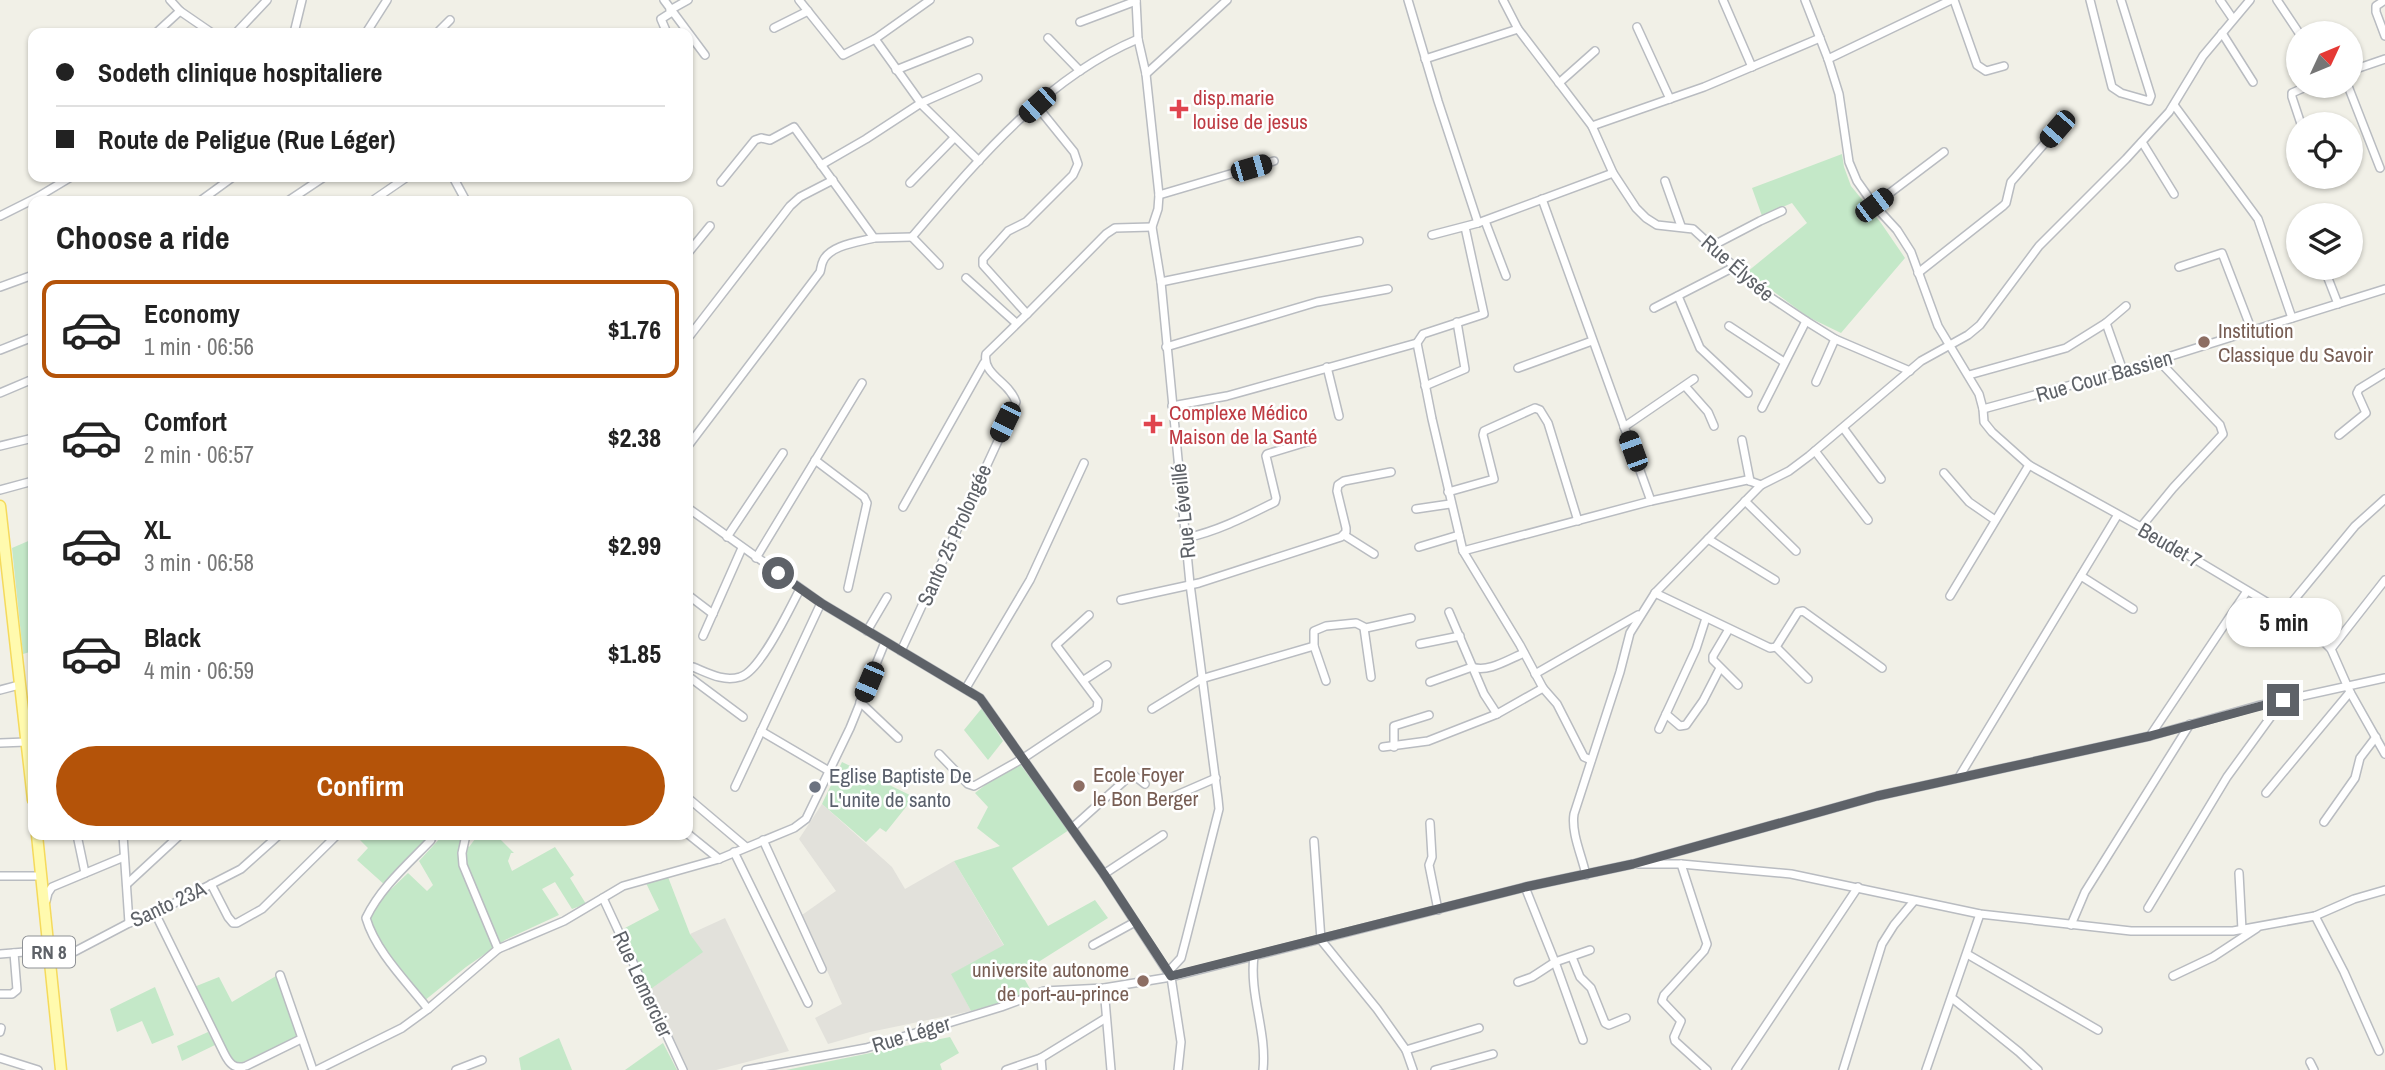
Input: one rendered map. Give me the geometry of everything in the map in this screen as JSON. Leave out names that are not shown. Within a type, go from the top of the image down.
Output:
[{"type":"main road","points":[[0,506],[19,685],[28,737]]},
{"type":"main road","name":"RN 8","points":[[38,840],[61,1070]]},
{"type":"street","points":[[170,0],[203,28]]},
{"type":"street","points":[[241,28],[267,0]]},
{"type":"street","points":[[295,28],[302,0]]},
{"type":"street","points":[[369,28],[387,0]]},
{"type":"street","points":[[664,0],[684,28]]},
{"type":"street","points":[[665,28],[661,19],[688,0]]},
{"type":"street","points":[[799,0],[843,55],[875,39],[919,3],[929,0]]},
{"type":"street","points":[[1146,74],[1227,0]]},
{"type":"street","points":[[1408,0],[1425,59],[1482,222],[1506,276]]},
{"type":"street","name":"Rue Élysée","points":[[1503,0],[1518,29],[1592,126],[1613,173],[1636,208],[1646,218],[1657,225],[1693,229],[1761,291],[1805,321],[1835,339],[1910,371]]},
{"type":"street","points":[[1723,0],[1752,67]]},
{"type":"street","name":"Beudet 7","points":[[1805,0],[1839,94],[1849,162],[1857,181],[1897,230],[1910,252],[1938,326],[1979,394],[1984,422],[2029,465],[2295,618],[2331,649],[2349,689],[2385,754]]},
{"type":"street","points":[[1828,59],[1953,0],[1977,65],[1986,71],[2004,66]]},
{"type":"street","points":[[2090,0],[2112,87],[2121,93],[2149,101],[2151,98],[2121,0]]},
{"type":"street","points":[[2220,0],[2233,19]]},
{"type":"street","points":[[1586,875],[1573,825],[1630,633],[1639,614],[1655,593],[1761,485],[1789,471],[1815,452],[1921,361],[1980,325],[2039,246],[2142,142],[2174,105],[2203,55],[2249,0]]},
{"type":"street","points":[[2277,0],[2291,21]]},
{"type":"street","points":[[2385,0],[2376,6],[2385,36]]},
{"type":"street","points":[[1080,22],[1136,1]]},
{"type":"street","name":"Rue Léveillé","points":[[1136,1],[1138,39],[1146,74],[1158,195],[1158,209],[1152,227],[1161,282],[1190,584],[1219,809],[1181,957],[1169,974]]},
{"type":"street","points":[[161,28],[180,11]]},
{"type":"street","points":[[774,28],[808,11]]},
{"type":"street","points":[[442,28],[450,20]]},
{"type":"street","points":[[1637,27],[1670,99]]},
{"type":"street","points":[[1425,59],[1518,29]]},
{"type":"street","points":[[2222,33],[2253,82]]},
{"type":"street","points":[[1048,38],[1080,71]]},
{"type":"street","points":[[1592,126],[1670,99],[1820,38]]},
{"type":"street","points":[[693,39],[705,55]]},
{"type":"street","points":[[875,39],[921,103],[979,160]]},
{"type":"street","points":[[693,439],[820,272],[827,255],[840,248],[874,238],[912,237],[979,160],[1037,105],[1103,55],[1138,39]]},
{"type":"street","points":[[896,70],[969,41]]},
{"type":"street","points":[[1559,83],[1595,51]]},
{"type":"street","points":[[2363,67],[2385,59]]},
{"type":"street","points":[[821,165],[921,103],[978,78]]},
{"type":"street","points":[[2353,98],[2380,168]]},
{"type":"street","points":[[1027,314],[982,265],[983,259],[1009,231],[1026,222],[1079,164],[1074,152],[1037,105]]},
{"type":"street","points":[[2174,105],[2258,219],[2292,318]]},
{"type":"street","points":[[721,182],[755,140],[770,140],[792,127],[874,238]]},
{"type":"street","points":[[1918,273],[2006,203],[2011,182],[2057,129]]},
{"type":"street","points":[[910,183],[954,138]]},
{"type":"street","points":[[2142,142],[2174,194]]},
{"type":"street","points":[[1874,205],[1944,152]]},
{"type":"street","points":[[1158,195],[1274,162]]},
{"type":"street","points":[[1432,234],[1482,222],[1613,173]]},
{"type":"street","points":[[693,332],[790,206],[800,197],[833,180]]},
{"type":"street","points":[[1665,180],[1681,226]]},
{"type":"street","points":[[39,196],[63,182]]},
{"type":"street","points":[[207,196],[226,182]]},
{"type":"street","points":[[296,196],[316,182]]},
{"type":"street","points":[[379,196],[400,182]]},
{"type":"street","points":[[1542,199],[1651,501]]},
{"type":"street","points":[[0,216],[28,202]]},
{"type":"street","points":[[1712,246],[1782,211]]},
{"type":"street","points":[[693,247],[709,226]]},
{"type":"street","points":[[903,507],[984,363],[986,354],[1106,234],[1115,229],[1152,227]]},
{"type":"street","points":[[1172,406],[1227,396],[1417,343],[1423,334],[1484,314],[1465,227]]},
{"type":"street","points":[[912,237],[939,265]]},
{"type":"street","points":[[1161,282],[1359,241]]},
{"type":"street","points":[[2179,267],[2222,253],[2252,331]]},
{"type":"street","points":[[1654,308],[1734,267]]},
{"type":"street","points":[[0,287],[28,277]]},
{"type":"street","points":[[967,278],[1016,323]]},
{"type":"street","points":[[2328,280],[2337,304]]},
{"type":"street","points":[[1166,347],[1317,302],[1388,289]]},
{"type":"street","name":"Rue Cour Bassien","points":[[1983,409],[2123,371],[2385,289]]},
{"type":"street","points":[[1678,296],[1700,348],[1748,393]]},
{"type":"street","points":[[1969,375],[2066,348],[2106,323],[2126,306]]},
{"type":"street","points":[[1762,408],[1805,321]]},
{"type":"street","points":[[1425,386],[1465,369],[1457,322]]},
{"type":"street","points":[[2106,323],[2123,371]]},
{"type":"street","points":[[1729,326],[1784,362]]},
{"type":"street","points":[[0,350],[28,339]]},
{"type":"street","points":[[1816,382],[1835,339]]},
{"type":"street","points":[[1518,368],[1592,341]]},
{"type":"street","points":[[1417,343],[1450,503],[1463,551],[1543,688],[1557,704],[1584,757],[1591,760]]},
{"type":"street","points":[[2141,527],[2223,434],[2220,425],[2158,360]]},
{"type":"street","name":"Santo 25 Prolongée","points":[[901,651],[1016,401],[1009,387],[984,363]]},
{"type":"street","points":[[1327,367],[1339,416]]},
{"type":"street","points":[[2339,435],[2366,413],[2358,390],[2385,373]]},
{"type":"street","points":[[1624,426],[1694,379]]},
{"type":"street","points":[[0,393],[28,381]]},
{"type":"street","points":[[756,558],[862,383]]},
{"type":"street","points":[[1685,386],[1708,412],[1714,426]]},
{"type":"street","points":[[1448,492],[1494,479],[1483,433],[1486,429],[1535,408],[1540,410],[1548,424],[1578,521]]},
{"type":"street","points":[[1844,429],[1881,479]]},
{"type":"street","points":[[0,446],[28,439]]},
{"type":"street","points":[[1742,440],[1750,481]]},
{"type":"street","points":[[1186,538],[1223,527],[1275,502],[1267,454],[1310,441]]},
{"type":"street","points":[[1815,452],[1868,520]]},
{"type":"street","points":[[727,537],[783,453]]},
{"type":"street","points":[[815,460],[864,497],[866,502],[848,588]]},
{"type":"street","points":[[966,688],[1030,580],[1084,463]]},
{"type":"street","points":[[1950,596],[2029,465]]},
{"type":"street","points":[[1344,535],[1346,528],[1338,485],[1344,481],[1391,472]]},
{"type":"street","points":[[1944,473],[1969,502],[1995,520]]},
{"type":"street","points":[[1463,551],[1651,501],[1750,481],[1761,485]]},
{"type":"street","points":[[0,490],[28,482]]},
{"type":"street","points":[[2284,612],[2355,526],[2385,499]]},
{"type":"street","points":[[1745,501],[1796,551]]},
{"type":"street","points":[[1416,509],[1450,503]]},
{"type":"street","points":[[693,514],[821,603],[980,698],[1104,874],[1169,974],[1181,1042],[1178,1070]]},
{"type":"street","points":[[1959,777],[2117,516]]},
{"type":"street","points":[[1419,547],[1458,534]]},
{"type":"street","points":[[1121,600],[1190,584],[1344,535],[1374,554]]},
{"type":"street","points":[[1709,539],[1775,580]]},
{"type":"street","points":[[703,636],[742,548]]},
{"type":"street","points":[[2081,576],[2133,609]]},
{"type":"street","points":[[2331,649],[2385,580]]},
{"type":"street","points":[[693,667],[726,678],[741,677],[748,673],[756,666],[780,628],[800,589]]},
{"type":"street","points":[[2150,736],[2247,591]]},
{"type":"street","points":[[1655,593],[1762,645],[1776,647],[1808,679]]},
{"type":"street","points":[[867,631],[887,597]]},
{"type":"street","points":[[693,599],[713,614]]},
{"type":"street","points":[[735,787],[821,603]]},
{"type":"street","points":[[1776,647],[1798,612],[1803,611],[1882,668]]},
{"type":"street","points":[[1449,612],[1484,694],[1497,714]]},
{"type":"street","points":[[1535,674],[1639,614]]},
{"type":"street","points":[[939,754],[968,784],[974,786],[1022,759],[1097,709],[1098,701],[1084,680],[1059,653],[1056,645],[1088,615]]},
{"type":"street","points":[[1326,681],[1314,646],[1314,631],[1326,625],[1356,623],[1364,628],[1410,618]]},
{"type":"street","points":[[1658,729],[1696,649],[1706,618]]},
{"type":"street","points":[[1364,628],[1371,677]]},
{"type":"street","points":[[1729,629],[1713,656],[1720,668],[1738,685]]},
{"type":"street","points":[[1420,645],[1460,636]]},
{"type":"street","points":[[280,975],[301,1039],[315,1070],[402,1028],[498,950],[564,920],[623,886],[719,859],[794,828],[806,818],[829,771],[885,642]]},
{"type":"street","points":[[1152,709],[1201,679],[1314,646]]},
{"type":"street","points":[[1430,682],[1472,667],[1483,669],[1524,653]]},
{"type":"street","points":[[1084,680],[1107,665]]},
{"type":"street","points":[[1666,714],[1680,726],[1686,725],[1703,701],[1720,668]]},
{"type":"street","name":"Rue Léger","points":[[746,1070],[866,1048],[1001,1007],[1044,991],[1104,988],[1254,956],[1525,887],[1633,864],[1877,796],[2150,736],[2283,700],[2337,687],[2349,689],[2385,678]]},
{"type":"street","points":[[693,680],[743,717]]},
{"type":"street","points":[[0,690],[19,685]]},
{"type":"street","points":[[1383,747],[1428,741],[1497,714],[1543,688]]},
{"type":"street","points":[[2266,793],[2349,689]]},
{"type":"street","points":[[2148,908],[2227,777],[2283,700]]},
{"type":"street","points":[[860,702],[898,737]]},
{"type":"street","points":[[1394,747],[1394,726],[1429,715]]},
{"type":"street","points":[[2071,925],[2085,892],[2190,724]]},
{"type":"street","points":[[761,731],[829,771]]},
{"type":"street","points":[[0,743],[28,737]]},
{"type":"street","points":[[2324,822],[2355,778],[2360,758],[2376,737]]},
{"type":"street","points":[[1072,828],[1132,774],[1145,784]]},
{"type":"street","points":[[1170,798],[1216,778]]},
{"type":"street","points":[[693,802],[746,847]]},
{"type":"street","points":[[1430,823],[1432,858],[1429,865],[1438,910]]},
{"type":"street","points":[[1104,874],[1163,835]]},
{"type":"street","points":[[693,838],[719,859]]},
{"type":"street","points":[[78,840],[85,873]]},
{"type":"street","points":[[123,840],[129,923]]},
{"type":"street","points":[[127,884],[175,840]]},
{"type":"street","name":"Santo 23A","points":[[51,964],[241,869],[273,840]]},
{"type":"street","points":[[211,884],[228,917],[233,923],[237,923],[262,909],[332,840]]},
{"type":"street","points":[[428,1009],[386,954],[366,918],[403,867],[430,840]]},
{"type":"street","points":[[465,840],[463,865],[498,950]]},
{"type":"street","points":[[763,840],[822,969]]},
{"type":"street","points":[[1314,841],[1321,940],[1377,1009],[1406,1050],[1413,1070]]},
{"type":"street","points":[[734,852],[808,1003]]},
{"type":"street","points":[[44,907],[47,893],[52,887],[124,857]]},
{"type":"street","points":[[1633,864],[1681,864],[1791,874],[1980,915],[2131,931],[2233,932],[2315,916],[2354,899],[2385,890]]},
{"type":"street","points":[[1681,864],[1707,944],[1704,951],[1664,995],[1662,1001],[1681,1021],[1674,1040],[1707,1070]]},
{"type":"street","points":[[2239,873],[2242,930]]},
{"type":"street","points":[[0,876],[42,876]]},
{"type":"street","points":[[1525,887],[1583,1040]]},
{"type":"street","points":[[1736,1070],[1858,887]]},
{"type":"street","name":"Rue Lemercier","points":[[603,898],[683,1070]]},
{"type":"street","points":[[1843,1070],[1882,944],[1914,901]]},
{"type":"street","points":[[155,913],[224,1053],[233,1066],[246,1066],[301,1039]]},
{"type":"street","points":[[1926,1070],[1980,915]]},
{"type":"street","points":[[2315,916],[2344,972],[2379,1051]]},
{"type":"street","points":[[1093,944],[1135,922]]},
{"type":"street","points":[[2173,976],[2213,957],[2259,926]]},
{"type":"street","points":[[0,954],[49,950]]},
{"type":"street","points":[[1518,982],[1532,977],[1555,962],[1590,950]]},
{"type":"street","points":[[0,994],[12,994],[17,990],[13,954]]},
{"type":"street","points":[[1967,954],[2098,1030]]},
{"type":"street","points":[[1254,956],[1252,983],[1263,1032],[1263,1070]]},
{"type":"street","points":[[1572,957],[1580,977],[1591,988],[1605,1023],[1609,1025],[1626,1018]]},
{"type":"street","points":[[1104,988],[1111,1070]]},
{"type":"street","points":[[1952,998],[2038,1070]]},
{"type":"street","points":[[1006,1070],[1041,1058],[1106,1018]]},
{"type":"street","points":[[1406,1050],[1479,1028]]},
{"type":"street","points":[[1435,1070],[1493,1054]]},
{"type":"street","points":[[0,1058],[38,1070]]},
{"type":"street","points":[[1041,1058],[1042,1070]]},
{"type":"street","points":[[456,1070],[482,1060]]},
{"type":"shaded area","points":[[822,804],[892,867],[905,889],[954,861],[1004,946],[952,974],[971,1011],[870,1032],[828,1044],[815,1018],[842,1004],[802,915],[836,891],[799,839]]},
{"type":"shaded area","points":[[725,918],[789,1051],[716,1070],[685,1070],[648,991],[702,952],[690,934]]},
{"type":"green space","points":[[1842,154],[1851,186],[1905,258],[1841,333],[1808,317],[1747,272],[1807,223],[1792,203],[1762,216],[1752,188]]},
{"type":"green space","points":[[28,541],[28,652],[23,654],[12,548]]},
{"type":"green space","points":[[982,708],[1003,741],[988,760],[964,730]]},
{"type":"green space","points":[[1017,760],[1069,830],[1012,868],[1048,926],[1095,900],[1108,918],[1021,973],[1033,994],[971,1011],[951,974],[1004,945],[954,861],[1000,846],[977,828],[988,807],[975,793]]},
{"type":"green space","points":[[842,762],[914,797],[886,832],[880,828],[866,842],[822,804]]},
{"type":"green space","points":[[360,840],[428,840],[386,886],[357,860],[368,848]]},
{"type":"green space","points":[[438,840],[461,840],[469,847],[474,840],[501,840],[514,853],[511,853],[508,861],[512,871],[555,847],[574,875],[570,878],[586,904],[572,909],[555,882],[542,889],[559,915],[505,940],[424,1001],[381,944],[368,920],[385,895],[408,873],[427,891],[433,885],[419,861]]},
{"type":"green space","points":[[668,877],[690,934],[703,952],[648,991],[622,932],[659,910],[646,883]]},
{"type":"green space","points":[[276,976],[297,1037],[232,1067],[194,987],[219,977],[232,1002]]},
{"type":"green space","points":[[155,987],[174,1035],[152,1044],[142,1021],[117,1032],[110,1009]]},
{"type":"green space","points":[[208,1032],[215,1045],[182,1061],[177,1046]]},
{"type":"green space","points":[[950,1037],[959,1053],[940,1064],[942,1070],[786,1070]]},
{"type":"green space","points":[[559,1038],[572,1070],[521,1070],[519,1058]]},
{"type":"green space","points":[[663,1043],[677,1070],[625,1070]]},
{"type":"place","name":"disp.marie louise de jesus","points":[[1179,109]]},
{"type":"place","name":"Institution Classique du Savoir","points":[[2204,342]]},
{"type":"place","name":"Complexe Médico Maison de la Santé","points":[[1153,424]]},
{"type":"place","name":"Ecole Foyer le Bon Berger","points":[[1079,786]]},
{"type":"place","name":"Eglise Baptiste De L'unite de santo","points":[[815,787]]},
{"type":"place","name":"universite autonome de port-au-prince","points":[[1143,981]]},
{"type":"route","points":[[778,573],[821,603],[980,698],[1104,874],[1171,976],[1525,887],[1633,864],[1877,796],[2150,736],[2283,700]]}]
